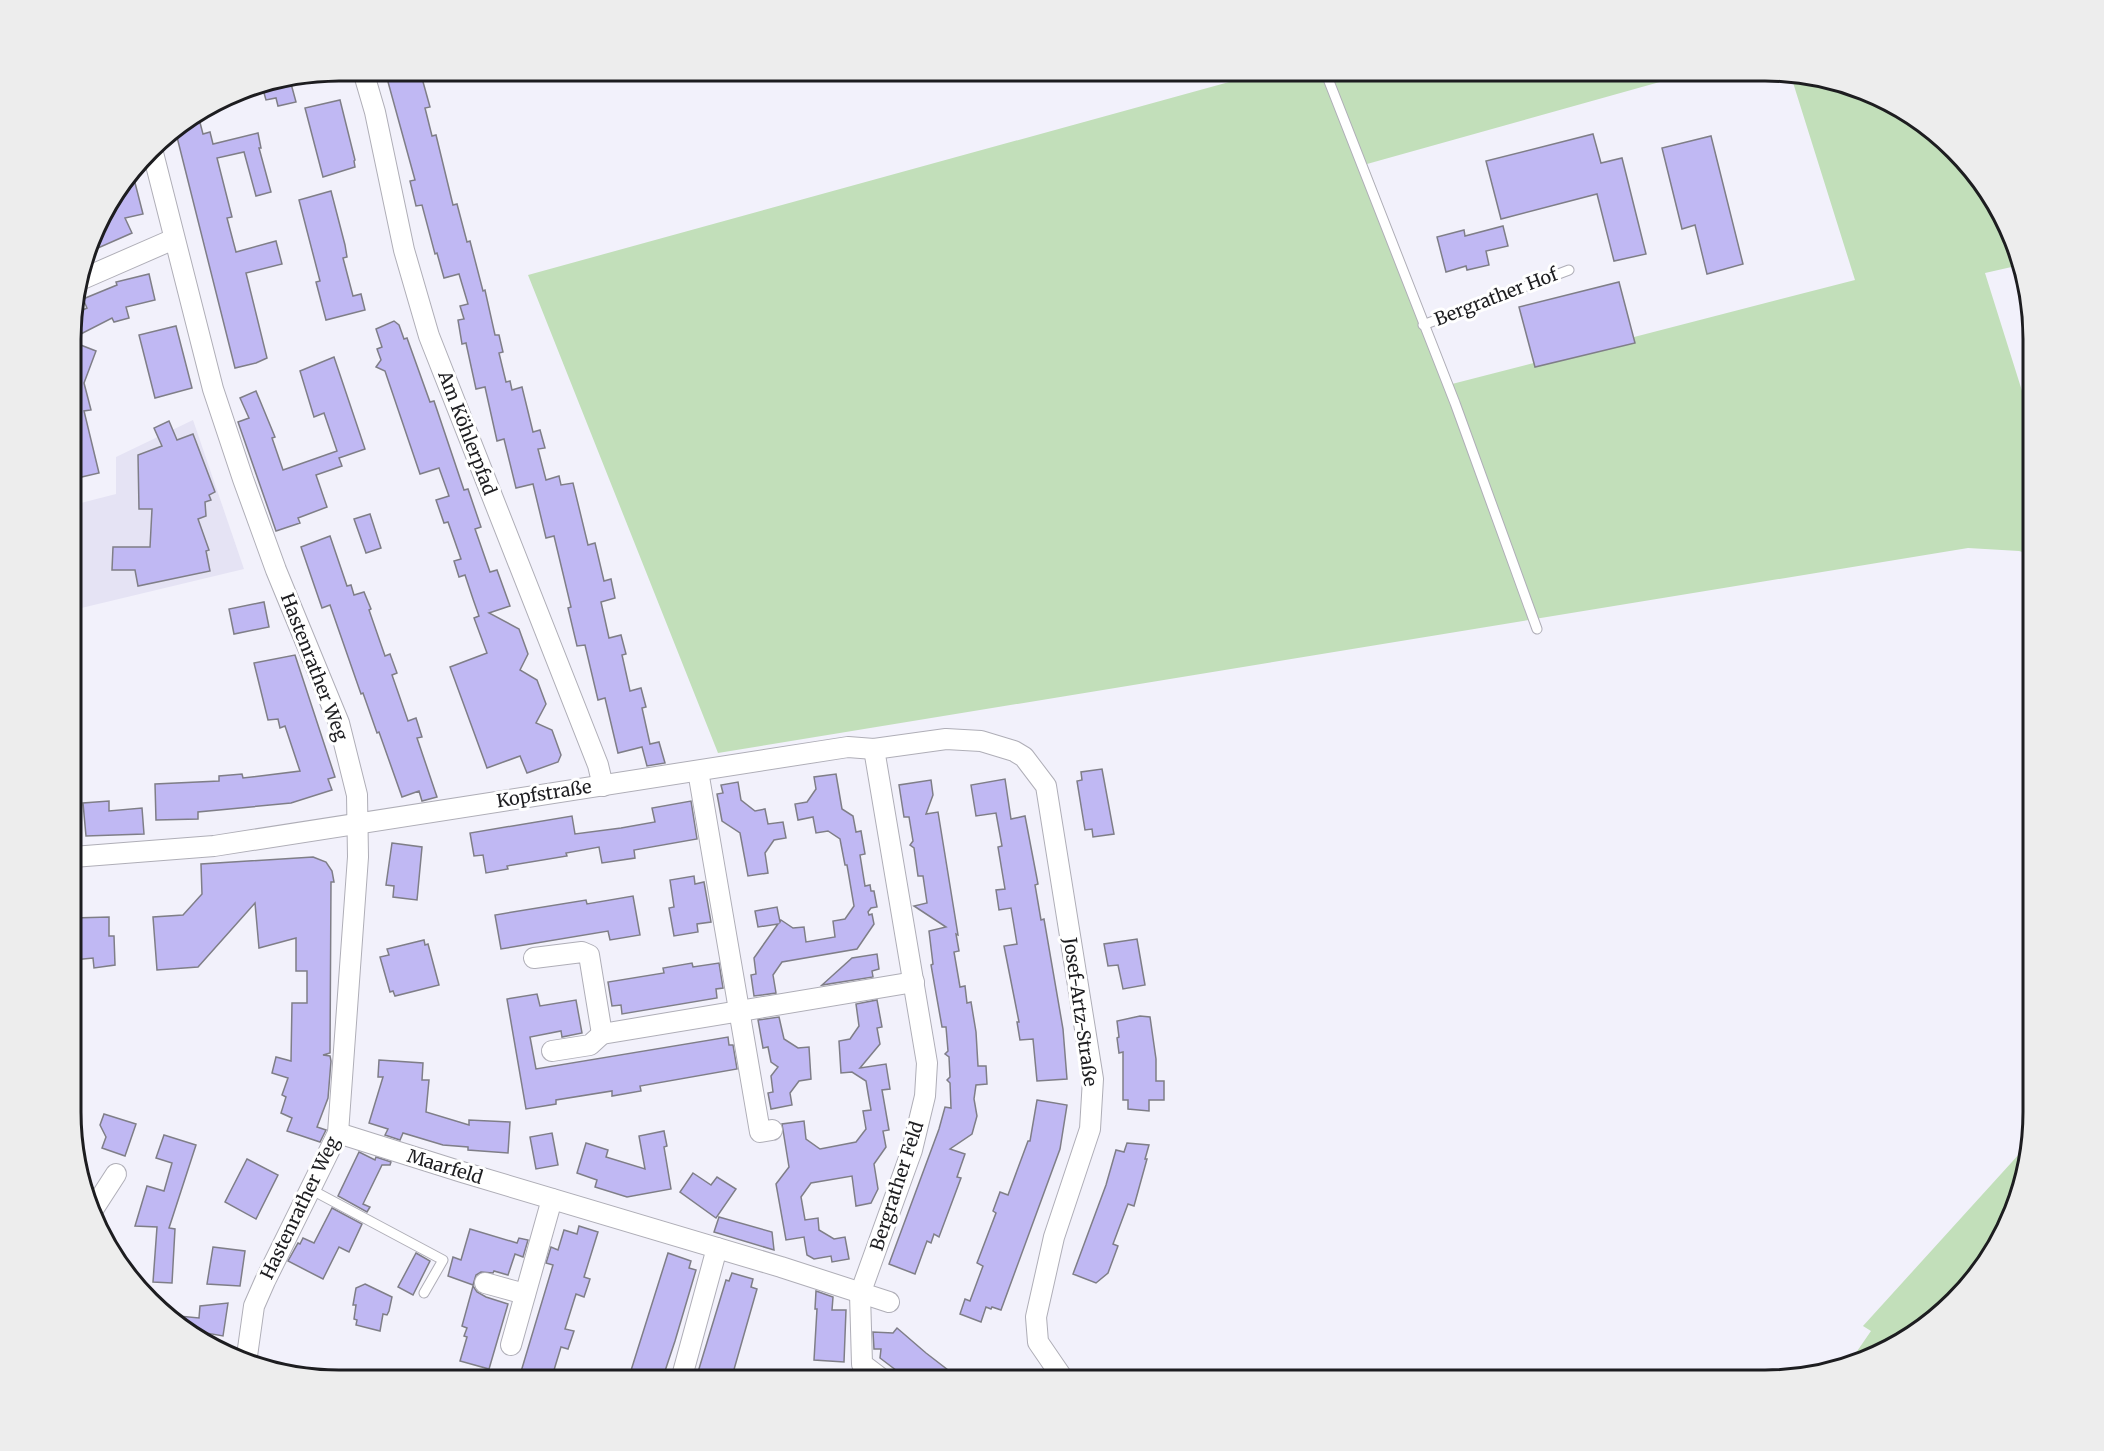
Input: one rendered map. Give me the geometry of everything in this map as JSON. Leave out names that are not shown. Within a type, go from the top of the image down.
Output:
[{"type":"street","name":"Am Köhlerpfad","points":[[366,81],[375,112],[404,250],[429,336],[598,765],[603,786]]},
{"type":"street","name":"Hastenrather Weg","points":[[155,159],[213,389],[276,570],[339,723],[357,795],[358,857],[338,1133],[254,1306],[247,1353]]},
{"type":"street","points":[[89,276],[174,239]]},
{"type":"street","name":"Kopfstraße","points":[[81,856],[214,846],[848,747],[874,749],[946,739],[981,741],[1014,751]]},
{"type":"street","name":"Bergrather Feld","points":[[870,1370],[862,1364],[860,1293],[912,1150],[925,1096],[927,1063],[874,749]]},
{"type":"street","name":"Josef-Artz-Straße","points":[[1014,751],[1024,757],[1046,786],[1093,1079],[1090,1129],[1054,1237],[1036,1317],[1038,1342],[1057,1370]]},
{"type":"street","points":[[698,771],[760,1132],[772,1130]]},
{"type":"street","points":[[534,958],[582,952],[589,955],[602,1034]]},
{"type":"street","points":[[552,1051],[590,1045],[602,1034],[914,982]]},
{"type":"street","name":"Maarfeld","points":[[338,1133],[889,1302]]},
{"type":"street","points":[[97,1201],[116,1174]]},
{"type":"street","points":[[511,1345],[552,1199]]},
{"type":"street","points":[[684,1370],[717,1248]]},
{"type":"street","points":[[485,1283],[525,1294]]},
{"type":"lane","points":[[1329,81],[1455,403],[1537,630]]},
{"type":"lane","name":"Bergrather Hof","points":[[1423,325],[1569,270]]},
{"type":"lane","points":[[310,1189],[443,1260],[424,1293]]},
{"type":"shaded area","points":[[193,420],[244,569],[81,608],[81,503],[116,494],[116,457]]},
{"type":"green space","points":[[1233,81],[1663,81],[1367,164],[1452,384],[1855,280],[1793,83],[1799,83],[1832,90],[1864,101],[1922,134],[1970,182],[1996,225],[2012,267],[1985,273],[2023,394],[2023,552],[1968,548],[718,753],[528,275]]},
{"type":"green space","points":[[2020,1154],[2009,1195],[1996,1226],[1980,1255],[1959,1282],[1935,1306],[1908,1327],[1856,1353],[1871,1331],[1863,1326]]},
{"type":"building","points":[[388,81],[423,81],[430,107],[425,108],[432,136],[436,135],[453,205],[457,204],[467,242],[470,241],[483,291],[485,290],[495,335],[499,335],[503,352],[499,353],[506,382],[510,381],[512,390],[522,387],[533,432],[540,430],[545,448],[538,449],[546,480],[559,476],[561,485],[573,483],[588,545],[595,543],[604,581],[611,579],[615,598],[601,602],[609,638],[621,635],[626,654],[622,655],[630,691],[641,688],[646,707],[642,708],[650,744],[659,742],[665,763],[647,766],[642,747],[618,753],[605,698],[598,700],[585,645],[577,646],[568,608],[571,607],[554,536],[546,538],[533,484],[516,488],[504,439],[497,441],[485,387],[476,389],[466,343],[462,344],[458,320],[464,319],[460,306],[468,304],[459,274],[444,278],[422,205],[416,206],[410,181],[415,180]]},
{"type":"building","points":[[292,86],[296,102],[278,106],[276,98],[266,100],[264,93]]},
{"type":"building","points":[[340,100],[355,167],[323,177],[305,108]]},
{"type":"building","points":[[200,122],[203,134],[210,132],[213,144],[258,133],[261,148],[259,148],[271,192],[256,196],[244,152],[217,158],[232,217],[227,218],[236,252],[276,241],[282,264],[246,273],[267,358],[235,368],[177,138]]},
{"type":"building","points":[[1593,134],[1601,163],[1622,158],[1646,254],[1614,261],[1597,194],[1501,219],[1486,161]]},
{"type":"building","points":[[1711,136],[1743,264],[1707,274],[1695,225],[1682,229],[1662,148]]},
{"type":"building","points":[[135,181],[143,214],[125,218],[132,233],[98,248],[116,210]]},
{"type":"building","points":[[331,191],[345,245],[347,257],[343,258],[353,296],[361,294],[365,310],[326,320],[316,282],[320,281],[299,200]]},
{"type":"building","points":[[1503,226],[1508,246],[1486,251],[1489,265],[1467,270],[1466,266],[1446,272],[1437,237],[1464,230],[1465,236]]},
{"type":"building","points":[[149,274],[155,300],[126,307],[129,318],[114,322],[112,318],[81,334],[83,310],[87,308],[84,298],[117,285],[116,282]]},
{"type":"building","points":[[1619,282],[1635,343],[1535,367],[1519,307]]},
{"type":"building","points":[[394,321],[399,325],[404,339],[407,338],[430,402],[434,401],[464,490],[468,489],[481,527],[475,529],[490,572],[497,570],[510,606],[489,613],[519,629],[528,654],[520,670],[537,680],[546,704],[536,723],[552,730],[561,755],[558,762],[527,773],[520,756],[487,768],[450,667],[487,653],[474,618],[479,616],[465,575],[459,577],[454,561],[461,559],[448,522],[444,523],[436,500],[449,496],[439,468],[420,474],[385,371],[376,367],[381,360],[377,349],[382,347],[376,329]]},
{"type":"building","points":[[176,326],[192,388],[155,398],[139,335]]},
{"type":"building","points":[[81,345],[96,351],[84,383],[91,410],[84,411],[99,473],[81,477]]},
{"type":"building","points":[[334,357],[365,449],[339,458],[342,466],[316,475],[327,507],[298,518],[300,523],[276,531],[238,422],[249,418],[240,398],[256,391],[275,437],[272,438],[283,470],[337,451],[324,413],[314,417],[300,371]]},
{"type":"building","points":[[169,421],[177,440],[193,434],[215,492],[209,495],[211,500],[205,502],[206,516],[198,519],[209,550],[206,551],[210,571],[138,586],[135,570],[112,570],[113,547],[150,547],[152,509],[139,509],[138,455],[162,446],[154,428]]},
{"type":"building","points":[[370,514],[381,548],[366,553],[354,519]]},
{"type":"building","points":[[330,536],[347,586],[351,585],[354,595],[364,592],[385,656],[390,654],[397,673],[392,675],[408,721],[416,718],[422,737],[417,738],[437,797],[422,801],[419,791],[402,797],[379,732],[377,733],[363,693],[361,694],[330,605],[322,608],[301,547]]},
{"type":"building","points":[[264,602],[269,627],[234,634],[229,609]]},
{"type":"building","points":[[295,655],[335,777],[328,779],[332,790],[291,803],[198,812],[198,819],[156,820],[155,784],[219,781],[219,776],[242,774],[243,778],[300,771],[285,726],[280,728],[278,719],[268,720],[254,663]]},
{"type":"building","points":[[1102,769],[1114,834],[1093,837],[1092,829],[1085,830],[1077,781],[1082,780],[1081,772]]},
{"type":"building","points":[[836,774],[842,809],[853,816],[856,832],[861,831],[865,854],[860,855],[865,886],[870,885],[871,891],[874,891],[877,907],[871,908],[868,912],[869,915],[872,914],[874,924],[857,949],[782,962],[773,975],[776,993],[754,996],[751,975],[756,974],[754,958],[778,924],[758,927],[755,911],[777,907],[780,922],[781,920],[793,928],[804,927],[806,942],[835,937],[833,921],[845,919],[854,906],[840,839],[828,831],[816,833],[813,817],[798,820],[795,804],[807,802],[816,789],[814,777]]},
{"type":"building","points":[[1005,779],[1011,819],[1025,816],[1038,884],[1035,885],[1041,920],[1044,919],[1063,1029],[1067,1079],[1037,1081],[1033,1039],[1020,1040],[1017,1022],[1019,1022],[1004,946],[1017,944],[1011,908],[999,910],[996,890],[1005,889],[998,847],[1002,846],[996,813],[976,816],[971,785]]},
{"type":"building","points":[[931,780],[933,795],[926,814],[938,812],[958,935],[956,934],[959,951],[954,952],[960,987],[965,986],[967,1003],[971,1002],[978,1066],[986,1066],[987,1084],[976,1085],[974,1099],[977,1116],[972,1134],[950,1149],[965,1154],[957,1177],[961,1178],[939,1237],[934,1234],[931,1243],[927,1241],[915,1274],[889,1264],[945,1107],[951,1108],[950,1083],[947,1080],[950,1077],[949,1057],[945,1054],[948,1051],[946,1027],[942,1027],[931,965],[933,964],[929,931],[946,927],[914,906],[927,903],[923,876],[918,876],[914,848],[910,845],[913,841],[909,817],[904,817],[899,785]]},
{"type":"building","points":[[738,782],[741,800],[755,811],[765,809],[768,824],[783,822],[786,838],[774,840],[765,853],[768,873],[748,876],[740,833],[722,821],[717,794],[723,793],[721,785]]},
{"type":"building","points":[[109,801],[109,811],[142,808],[144,834],[86,836],[83,803]]},
{"type":"building","points":[[691,801],[697,839],[634,850],[635,858],[602,863],[599,847],[566,853],[567,856],[507,866],[508,869],[486,873],[483,855],[474,856],[470,833],[572,816],[575,834],[621,828],[655,822],[652,808]]},
{"type":"building","points":[[392,843],[422,847],[417,900],[393,897],[394,886],[386,885]]},
{"type":"building","points":[[313,857],[326,862],[332,871],[334,882],[331,882],[330,1053],[323,1055],[330,1056],[331,1061],[328,1098],[317,1127],[326,1130],[320,1142],[287,1131],[292,1118],[281,1113],[286,1097],[282,1095],[288,1078],[272,1073],[276,1057],[291,1061],[292,1003],[307,1003],[307,971],[296,971],[296,938],[259,948],[255,903],[198,967],[157,970],[153,917],[183,915],[202,894],[201,864]]},
{"type":"building","points":[[694,876],[695,884],[704,882],[711,922],[697,924],[698,932],[674,936],[669,908],[674,907],[670,880]]},
{"type":"building","points":[[633,896],[640,935],[610,940],[608,931],[501,949],[495,915],[586,900],[587,904]]},
{"type":"building","points":[[109,917],[109,936],[114,936],[115,965],[94,968],[93,958],[81,959],[81,918]]},
{"type":"building","points":[[1137,939],[1145,985],[1123,989],[1118,965],[1108,966],[1104,944]]},
{"type":"building","points":[[424,940],[425,945],[428,944],[439,985],[395,996],[393,991],[390,992],[380,957],[389,955],[387,949]]},
{"type":"building","points":[[877,954],[879,969],[872,971],[873,977],[822,985],[852,958]]},
{"type":"building","points":[[692,963],[693,967],[719,963],[723,988],[716,989],[717,998],[622,1014],[621,1005],[612,1006],[608,982],[664,973],[663,968]]},
{"type":"building","points":[[537,994],[540,1006],[576,1000],[582,1033],[562,1037],[561,1031],[530,1037],[536,1069],[728,1037],[729,1045],[733,1045],[737,1069],[640,1086],[641,1091],[612,1096],[612,1091],[556,1100],[556,1104],[526,1109],[507,999]]},
{"type":"building","points":[[877,1000],[882,1027],[877,1028],[880,1044],[860,1068],[886,1064],[890,1089],[882,1090],[889,1130],[883,1131],[886,1147],[874,1164],[878,1189],[871,1203],[856,1206],[852,1176],[811,1183],[801,1197],[805,1220],[818,1218],[819,1230],[834,1239],[845,1237],[849,1259],[832,1262],[831,1256],[814,1259],[807,1255],[804,1237],[786,1240],[776,1184],[789,1167],[782,1124],[804,1121],[806,1139],[820,1149],[856,1142],[866,1129],[863,1111],[871,1110],[866,1081],[852,1072],[841,1073],[839,1041],[850,1039],[859,1026],[856,1004]]},
{"type":"building","points":[[1140,1016],[1150,1017],[1156,1059],[1156,1081],[1164,1081],[1164,1100],[1149,1100],[1149,1111],[1128,1109],[1128,1100],[1123,1100],[1123,1052],[1119,1053],[1117,1038],[1119,1037],[1117,1021]]},
{"type":"building","points":[[779,1017],[784,1039],[798,1048],[809,1047],[811,1079],[799,1081],[790,1093],[792,1105],[771,1109],[768,1093],[773,1092],[771,1076],[778,1067],[771,1062],[768,1047],[763,1048],[758,1020]]},
{"type":"building","points":[[379,1060],[423,1063],[422,1080],[429,1080],[426,1112],[469,1125],[469,1120],[510,1122],[508,1153],[468,1150],[468,1147],[443,1145],[403,1133],[400,1140],[385,1135],[388,1129],[369,1123],[383,1077],[378,1077]]},
{"type":"building","points":[[1037,1100],[1067,1105],[1060,1149],[1001,1310],[986,1307],[981,1322],[960,1314],[965,1299],[970,1301],[983,1266],[977,1263],[996,1213],[993,1211],[1000,1192],[1008,1195],[1028,1141],[1030,1141]]},
{"type":"building","points":[[104,1114],[136,1124],[125,1156],[102,1148],[106,1137],[100,1125]]},
{"type":"building","points":[[664,1131],[667,1146],[664,1147],[671,1189],[627,1197],[595,1187],[597,1180],[577,1173],[586,1143],[608,1150],[606,1157],[645,1169],[639,1136]]},
{"type":"building","points":[[552,1133],[558,1165],[536,1169],[530,1137]]},
{"type":"building","points":[[164,1135],[196,1145],[169,1228],[175,1229],[172,1283],[153,1282],[157,1227],[135,1226],[147,1186],[164,1191],[172,1163],[156,1158]]},
{"type":"building","points":[[1127,1143],[1149,1145],[1145,1159],[1147,1159],[1134,1206],[1128,1204],[1113,1244],[1118,1246],[1108,1273],[1096,1283],[1073,1274],[1106,1185],[1116,1150],[1124,1152]]},
{"type":"building","points":[[359,1152],[375,1160],[376,1157],[391,1162],[390,1165],[382,1165],[363,1204],[370,1207],[367,1212],[338,1196]]},
{"type":"building","points":[[247,1159],[278,1175],[256,1219],[225,1202]]},
{"type":"building","points":[[693,1173],[711,1185],[717,1177],[736,1189],[716,1218],[680,1192]]},
{"type":"building","points":[[332,1208],[362,1224],[349,1252],[339,1247],[323,1279],[288,1261],[303,1238],[314,1243]]},
{"type":"building","points":[[719,1217],[772,1232],[774,1250],[714,1232]]},
{"type":"building","points":[[579,1226],[598,1232],[584,1277],[590,1279],[584,1297],[576,1294],[565,1329],[574,1331],[568,1349],[561,1347],[554,1370],[522,1370],[553,1265],[546,1263],[551,1247],[558,1250],[564,1230],[577,1234]]},
{"type":"building","points":[[470,1229],[517,1243],[519,1238],[528,1240],[523,1257],[515,1254],[508,1275],[494,1271],[493,1273],[481,1272],[476,1275],[473,1285],[448,1276],[453,1257],[461,1260]]},
{"type":"building","points":[[213,1247],[245,1251],[240,1286],[207,1284]]},
{"type":"building","points":[[416,1253],[430,1261],[413,1295],[398,1287]]},
{"type":"building","points":[[668,1253],[691,1261],[689,1268],[696,1270],[665,1370],[631,1370]]},
{"type":"building","points":[[732,1273],[753,1279],[751,1287],[757,1289],[734,1370],[699,1370],[726,1280],[729,1281]]},
{"type":"building","points":[[365,1284],[392,1297],[387,1315],[383,1314],[380,1331],[356,1325],[357,1320],[354,1319],[356,1305],[353,1305],[356,1288]]},
{"type":"building","points":[[473,1286],[477,1292],[486,1297],[508,1304],[489,1369],[460,1361],[467,1337],[464,1336],[467,1328],[462,1326]]},
{"type":"building","points":[[816,1291],[833,1297],[832,1310],[846,1310],[844,1362],[814,1360]]},
{"type":"building","points":[[228,1303],[223,1336],[207,1333],[181,1316],[199,1318],[200,1306]]},
{"type":"building","points":[[897,1328],[948,1370],[896,1370],[880,1358],[881,1349],[874,1349],[873,1332],[893,1333]]}]
